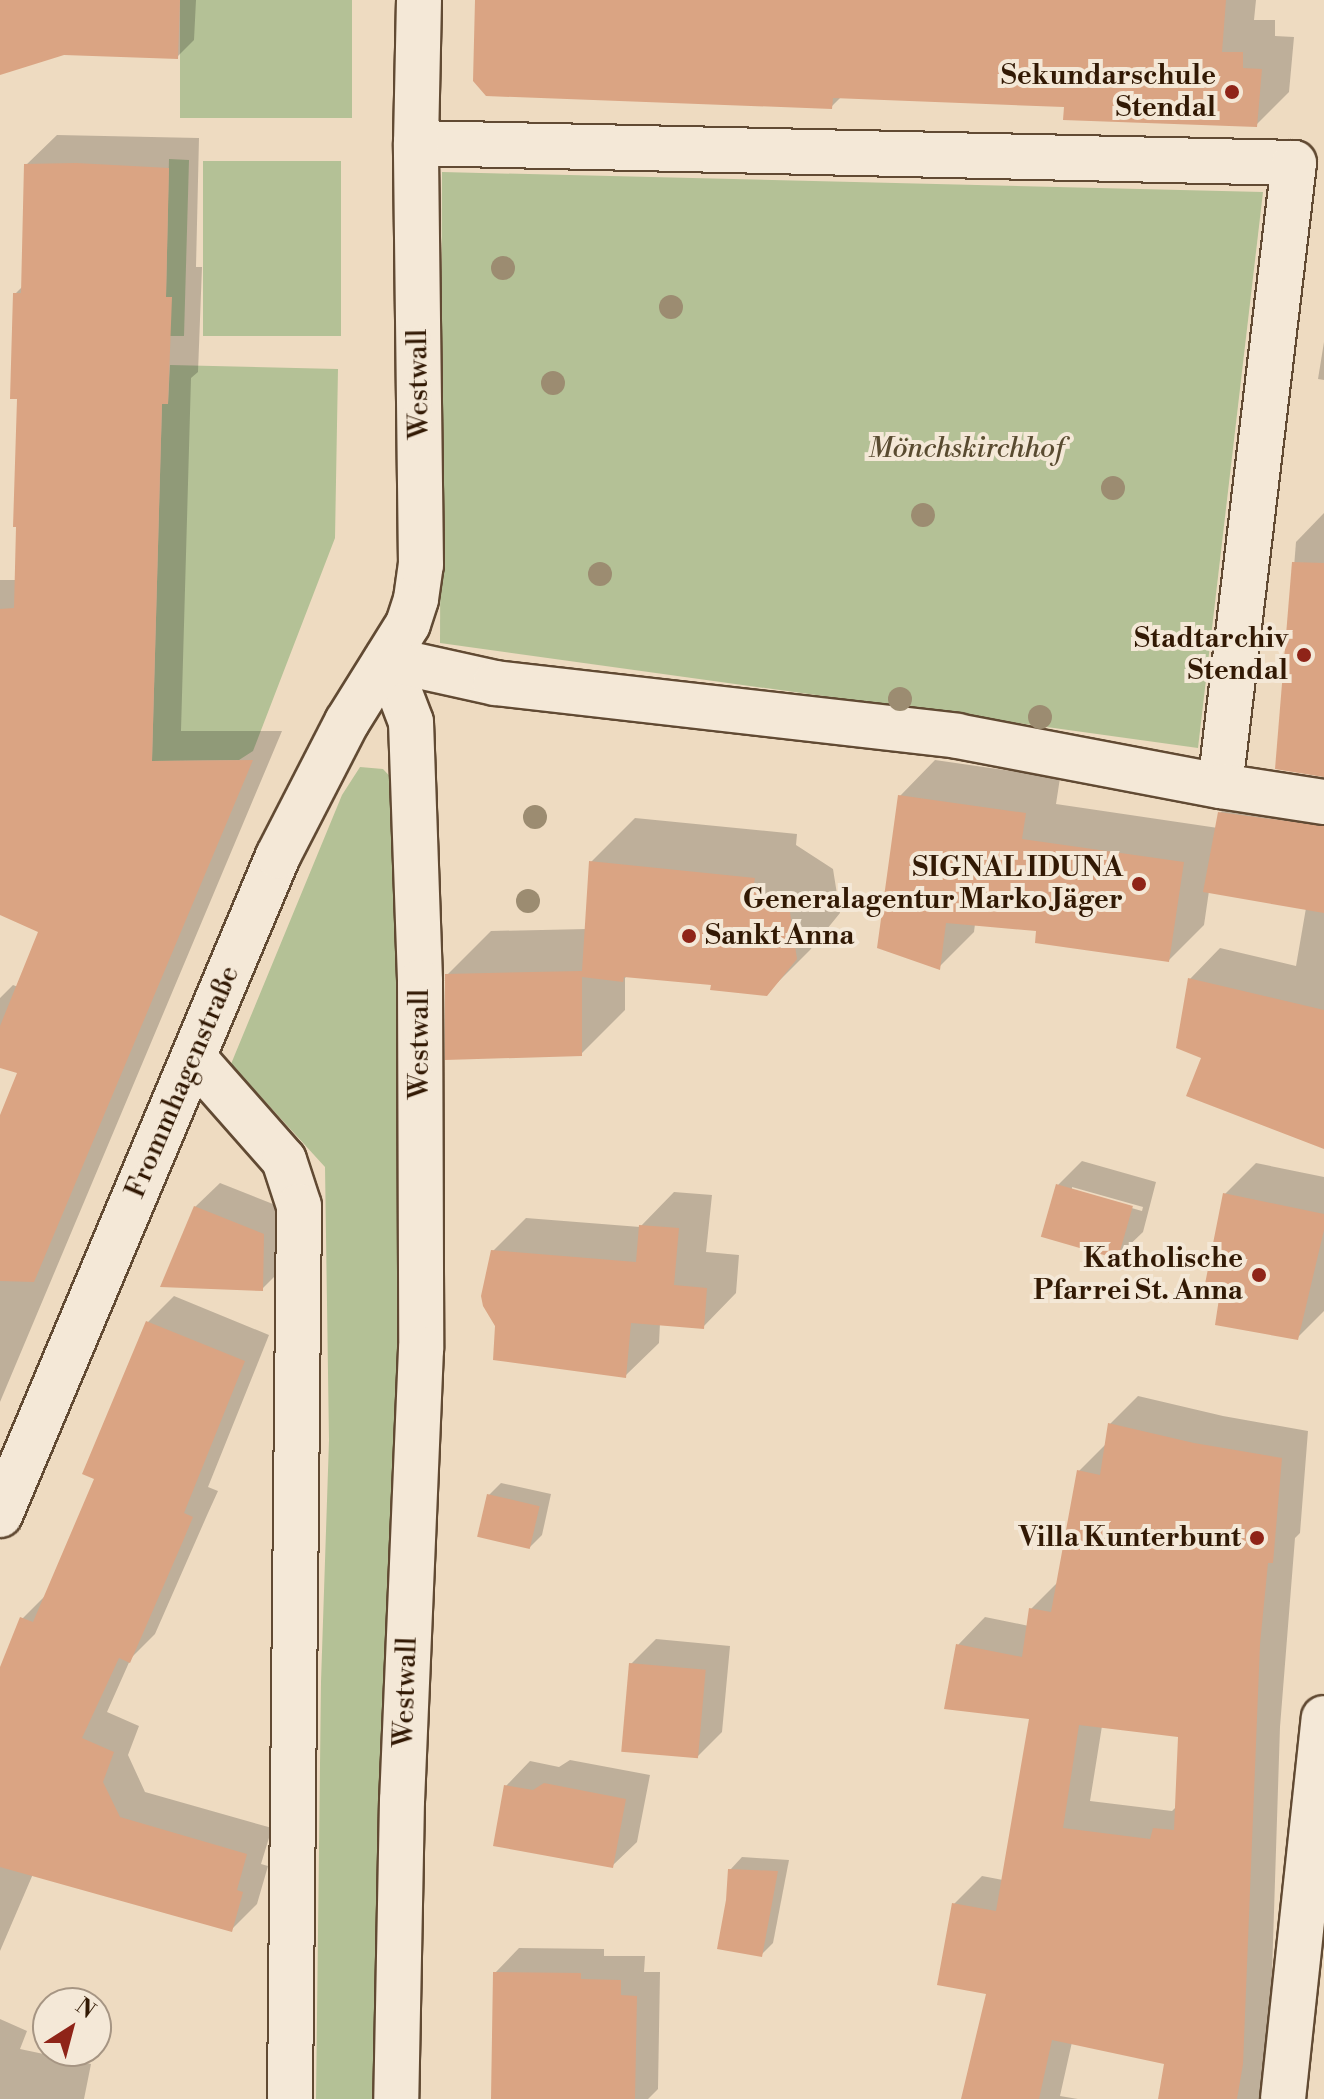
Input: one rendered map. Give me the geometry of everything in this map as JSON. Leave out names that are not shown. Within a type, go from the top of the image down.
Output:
[{"type":"street","name":"Westwall","points":[[396,2099],[402,1800],[421,1349],[420,1014],[411,722],[387,659],[412,612],[421,565],[416,143],[419,0]]},
{"type":"street","points":[[416,143],[1294,163],[1220,786]]},
{"type":"street","points":[[387,659],[495,683],[957,736],[1220,786],[1324,802]]},
{"type":"street","name":"Frommhagenstraße","points":[[0,1515],[278,856],[347,722],[387,659]]},
{"type":"street","points":[[194,1058],[284,1160],[299,1206],[290,2099]]},
{"type":"street","points":[[1283,2099],[1324,1718]]},
{"type":"green space","points":[[180,0],[352,0],[352,118],[180,118]]},
{"type":"green space","points":[[169,159],[189,160],[184,336],[170,336],[166,297]]},
{"type":"green space","points":[[203,161],[341,161],[341,336],[203,336]]},
{"type":"green space","name":"Mönchskirchhof","points":[[442,172],[1263,192],[1198,748],[440,643]]},
{"type":"green space","points":[[170,365],[338,369],[335,538],[253,751],[239,760],[152,761],[162,404],[168,404]]},
{"type":"green space","points":[[360,767],[383,769],[397,784],[399,1352],[380,2099],[316,2099],[321,1682],[329,1440],[325,1167],[231,1064],[342,795]]},
{"type":"building","points":[[0,0],[180,0],[178,59],[64,55],[0,75]]},
{"type":"building","points":[[475,0],[1226,0],[1222,52],[1243,52],[1243,68],[1262,69],[1257,127],[1063,120],[1064,107],[833,98],[832,109],[486,96],[473,81]]},
{"type":"building","points":[[76,163],[169,168],[166,297],[172,297],[168,404],[162,404],[152,761],[253,760],[34,1282],[0,1281],[0,1115],[17,1073],[0,1068],[0,1026],[38,932],[0,915],[0,609],[14,608],[16,527],[13,527],[17,399],[10,399],[13,293],[21,293],[24,164]]},
{"type":"building","name":"Stadtarchiv Stendal","points":[[1292,562],[1324,563],[1324,777],[1275,769]]},
{"type":"building","points":[[898,795],[1026,813],[1022,839],[1184,862],[1169,962],[1035,943],[1036,931],[946,923],[940,970],[877,948]]},
{"type":"building","points":[[1218,812],[1324,826],[1324,913],[1203,892]]},
{"type":"building","name":"Sankt Anna","points":[[589,861],[755,878],[753,889],[790,912],[797,959],[767,996],[710,990],[711,985],[624,977],[623,982],[582,977],[582,1056],[445,1060],[445,974],[582,971]]},
{"type":"building","points":[[1188,978],[1324,1010],[1324,1149],[1186,1096],[1201,1058],[1176,1048]]},
{"type":"building","points":[[1056,1184],[1133,1206],[1118,1259],[1041,1237]]},
{"type":"building","name":"Katholische Pfarrei St. Anna","points":[[1223,1193],[1324,1214],[1324,1230],[1298,1340],[1215,1325],[1220,1292],[1204,1289]]},
{"type":"building","points":[[194,1206],[264,1234],[263,1291],[160,1287]]},
{"type":"building","points":[[639,1225],[679,1228],[674,1285],[707,1288],[704,1329],[631,1323],[626,1378],[493,1360],[495,1326],[483,1306],[481,1296],[491,1250],[636,1262]]},
{"type":"building","points":[[146,1321],[245,1361],[184,1513],[193,1517],[183,1541],[130,1663],[119,1658],[82,1738],[114,1752],[103,1782],[120,1817],[247,1854],[237,1890],[243,1892],[232,1932],[0,1867],[0,1667],[20,1617],[33,1622],[94,1479],[82,1474]]},
{"type":"building","points":[[1108,1423],[1194,1443],[1282,1458],[1273,1563],[1268,1563],[1260,1644],[1243,2064],[1237,2099],[1158,2099],[1164,2064],[1052,2040],[1039,2099],[961,2099],[986,1994],[937,1985],[952,1903],[996,1911],[1029,1719],[944,1709],[956,1644],[1022,1657],[1029,1608],[1051,1612],[1077,1470],[1100,1475]],"holes":[[[1079,1725],[1178,1737],[1174,1830],[1153,1828],[1150,1839],[1063,1828]]]},
{"type":"building","points":[[487,1494],[540,1506],[530,1549],[477,1537]]},
{"type":"building","points":[[629,1663],[706,1670],[698,1758],[621,1752]]},
{"type":"building","points":[[544,1783],[626,1799],[613,1868],[493,1846],[504,1785],[533,1790]]},
{"type":"building","points":[[728,1869],[778,1871],[762,1957],[717,1949]]},
{"type":"building","points":[[493,1972],[581,1973],[581,1979],[621,1980],[621,1995],[637,1996],[635,2099],[491,2099]]},
{"type":"place","name":"Sekundarschule Stendal","points":[[1232,92]]},
{"type":"place","name":"Stadtarchiv Stendal","points":[[1304,655]]},
{"type":"place","name":"SIGNAL IDUNA Generalagentur Marko Jäger","points":[[1139,884]]},
{"type":"place","name":"Sankt Anna","points":[[689,936]]},
{"type":"place","name":"Katholische Pfarrei St. Anna","points":[[1259,1275]]},
{"type":"place","name":"Villa Kunterbunt","points":[[1257,1538]]}]
